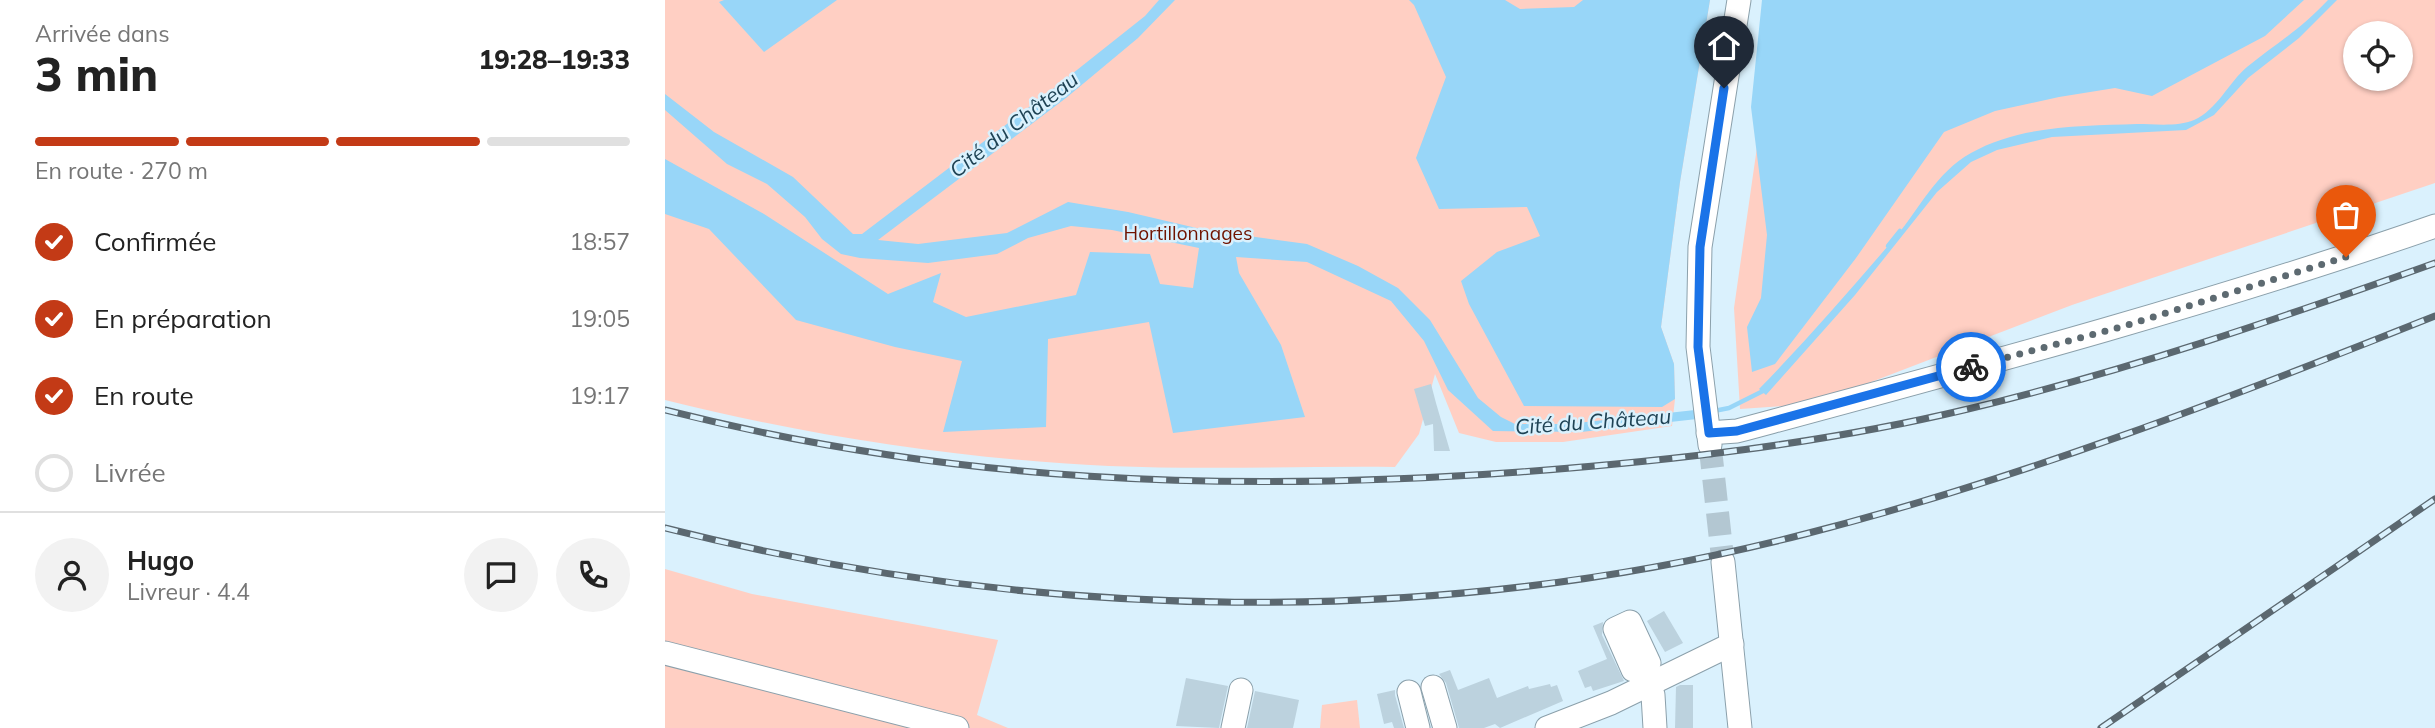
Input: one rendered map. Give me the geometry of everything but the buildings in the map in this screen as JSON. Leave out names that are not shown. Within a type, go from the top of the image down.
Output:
[{"type":"street","points":[[1739,0],[1700,247],[1698,347],[1709,439],[2121,327],[2324,265],[2435,226]]},
{"type":"street","points":[[1723,562],[1740,728]]},
{"type":"street","points":[[1547,728],[1611,703],[1646,678],[1731,644]]},
{"type":"street","points":[[665,653],[957,728]]},
{"type":"street","points":[[1646,678],[1653,695],[1655,728]]},
{"type":"street","points":[[1433,687],[1445,728]]},
{"type":"street","points":[[1233,728],[1241,690]]},
{"type":"street","points":[[1409,692],[1418,728]]},
{"type":"green space","name":"Hortillonnages","points":[[665,0],[1710,0],[1680,182],[1661,327],[1674,364],[1675,399],[1672,426],[1563,442],[1496,442],[1459,433],[1435,374],[1419,434],[1395,467],[1145,467],[1053,463],[941,452],[775,425],[665,400]]},
{"type":"green space","points":[[1778,0],[2435,0],[2435,183],[2072,305],[1814,404],[1740,409],[1734,308]]},
{"type":"green space","points":[[665,569],[752,594],[998,640],[977,715],[1008,728],[665,728]]},
{"type":"green space","points":[[1357,700],[1360,728],[1320,728],[1322,705]]},
{"type":"water","points":[[837,0],[764,52],[719,2]]},
{"type":"water","points":[[1159,0],[1175,0],[1138,38],[1066,98],[878,240],[918,244],[1007,233],[1068,202],[1128,212],[1205,230],[1307,244],[1358,266],[1398,288],[1430,320],[1478,398],[1501,417],[1515,424],[1568,424],[1695,410],[1697,419],[1581,432],[1493,431],[1448,390],[1424,341],[1391,301],[1307,262],[1236,257],[1239,273],[1281,345],[1305,417],[1173,433],[1149,322],[1048,339],[1046,427],[943,432],[962,361],[895,347],[796,320],[709,229],[665,214],[665,159],[764,214],[888,294],[941,273],[933,302],[966,317],[1076,295],[1090,252],[1150,254],[1160,284],[1193,288],[1199,248],[1112,230],[1071,226],[1028,238],[997,254],[928,263],[841,254],[822,239],[805,217],[767,184],[727,164],[665,110],[665,94],[714,132],[793,177],[853,234],[862,234],[1053,89],[1145,16]]},
{"type":"water","points":[[1409,0],[1505,0],[1520,9],[1574,7],[1583,0],[1710,0],[1680,182],[1661,327],[1674,364],[1675,399],[1662,407],[1524,406],[1469,304],[1461,281],[1497,252],[1540,236],[1527,207],[1439,209],[1416,158],[1446,77],[1414,5]]},
{"type":"water","points":[[1762,0],[2304,0],[2265,36],[2152,96],[2115,88],[2059,97],[1995,111],[1944,132],[1856,258],[1775,364],[1752,372],[1747,327],[1761,298],[1767,235],[1751,107]]},
{"type":"water","points":[[2328,0],[2337,0],[2299,38],[2248,78],[2214,115],[2186,130],[2052,137],[1997,150],[1971,162],[1937,192],[1855,295],[1766,395],[1759,389],[1894,239],[1938,181],[1959,161],[1990,144],[2031,132],[2095,125],[2173,124],[2194,120],[2216,103],[2240,73],[2298,28]]},
{"type":"waterway","name":"Cité du Château","points":[[1888,246],[1900,231]]},
{"type":"waterway","name":"Cité du Château","points":[[1714,411],[1729,408],[1767,389]]},
{"type":"tunnel","points":[[1710,445],[1723,562]]},
{"type":"railway","points":[[665,410],[772,434],[879,453],[984,467],[1090,476],[1196,481],[1302,481],[1410,478],[1576,468],[1801,441],[1968,409],[2086,378],[2203,342],[2435,263]]},
{"type":"railway","points":[[665,528],[805,559],[948,582],[1091,597],[1235,602],[1378,599],[1522,587],[1664,565],[1805,534],[1885,512],[2123,435],[2435,316]]},
{"type":"railway","points":[[2101,728],[2435,499]]},
{"type":"way so far","points":[[1971,367],[2121,327],[2346,257]]},
{"type":"route","points":[[1724,88],[1700,247],[1698,347],[1709,433],[1737,431],[1971,367]]}]
